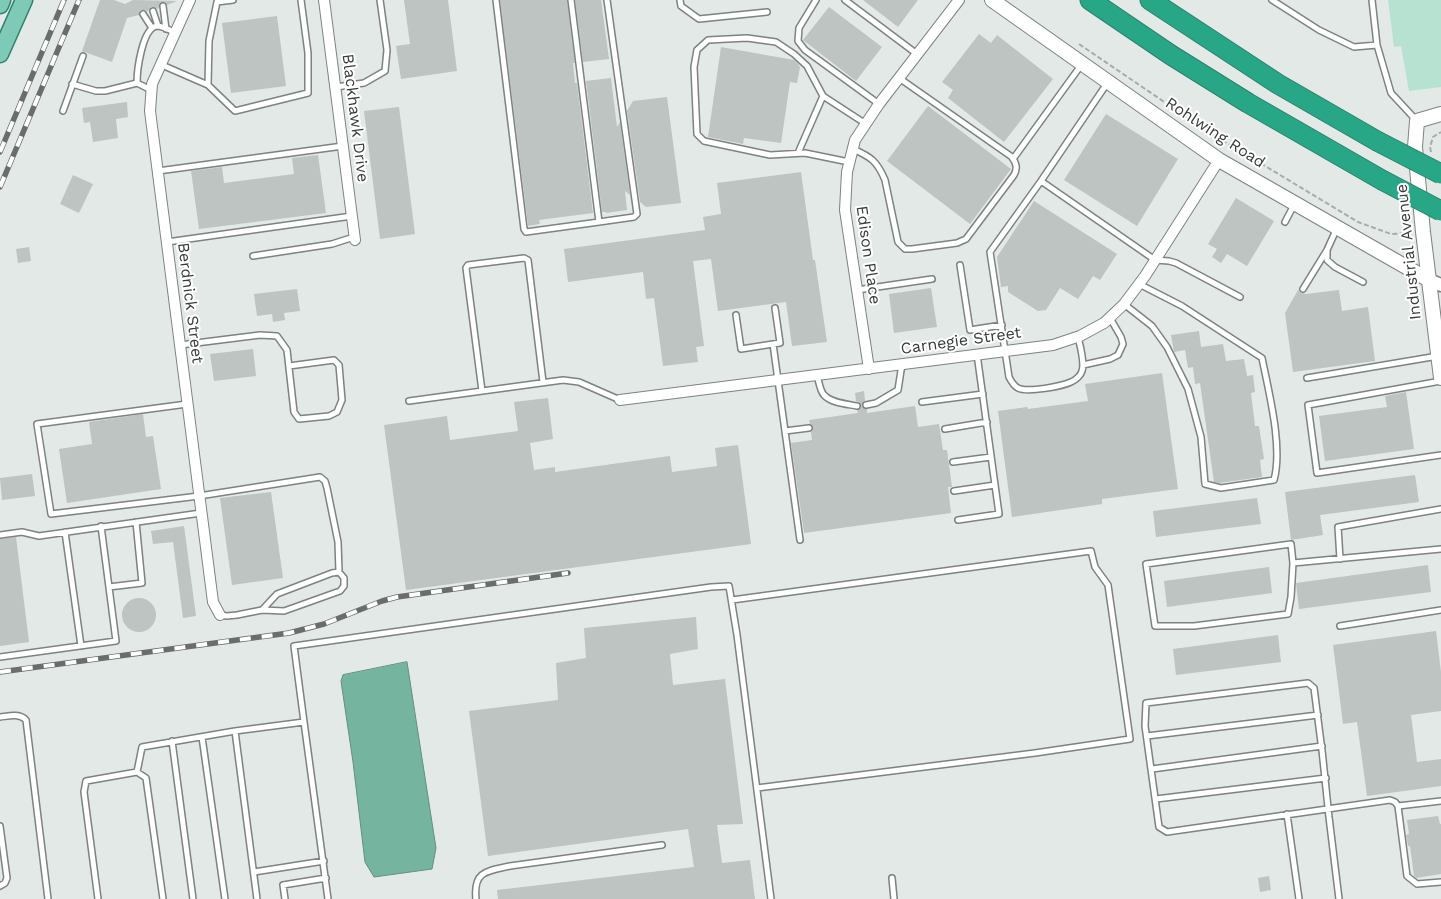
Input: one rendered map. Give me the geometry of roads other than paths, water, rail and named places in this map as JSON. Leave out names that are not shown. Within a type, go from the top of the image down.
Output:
[{"type":"highway","points":[[1090,0],[1171,55],[1248,103],[1382,180],[1441,211]]},
{"type":"highway","points":[[1150,0],[1278,84],[1377,141],[1441,174]]},
{"type":"main road","points":[[0,4],[2,0]]},
{"type":"main road","points":[[0,54],[24,0]]},
{"type":"main road","name":"Rohlwing Road","points":[[992,0],[1219,160],[1435,283]]},
{"type":"main road","points":[[1417,122],[1441,114]]},
{"type":"main road","name":"Industrial Avenue","points":[[1417,122],[1415,147],[1423,232],[1435,283],[1438,356],[1441,380]]},
{"type":"street","name":"Berdnick Street","points":[[190,0],[171,31],[162,65],[152,84],[150,110],[212,602],[220,615]]},
{"type":"street","name":"Blackhawk Drive","points":[[324,0],[355,238]]},
{"type":"street","name":"Edison Place","points":[[869,369],[844,210],[847,172],[855,140],[879,104],[959,0]]},
{"type":"street","name":"Carnegie Street","points":[[620,400],[1053,345],[1078,337],[1104,323],[1124,304],[1155,260],[1219,160]]},
{"type":"lane","points":[[208,85],[209,41],[217,2],[233,0]]},
{"type":"lane","points":[[162,65],[208,85],[234,110],[308,93],[308,54],[302,0]]},
{"type":"lane","points":[[336,88],[364,83],[385,71],[387,50],[380,0]]},
{"type":"lane","points":[[496,0],[524,229],[526,232],[634,217],[637,214],[607,0]]},
{"type":"lane","points":[[571,0],[599,222]]},
{"type":"lane","points":[[680,0],[681,6],[699,20],[767,12]]},
{"type":"lane","points":[[816,0],[799,28],[798,41],[805,50],[879,104]]},
{"type":"lane","points":[[845,0],[917,55]]},
{"type":"lane","points":[[1272,0],[1319,30],[1354,47],[1377,45]]},
{"type":"lane","points":[[1372,0],[1377,45],[1391,93],[1417,122]]},
{"type":"lane","points":[[163,6],[171,31]]},
{"type":"lane","points":[[153,11],[158,26]]},
{"type":"lane","points":[[143,14],[152,28]]},
{"type":"lane","points":[[136,83],[140,57],[148,33],[152,28],[158,26],[171,31]]},
{"type":"lane","points":[[850,162],[805,153],[770,154],[704,141],[696,134],[694,67],[698,50],[708,40],[747,38],[776,42],[794,54],[807,66],[823,96],[866,124]]},
{"type":"lane","points":[[63,111],[83,56]]},
{"type":"lane","points":[[1013,159],[1082,63]]},
{"type":"lane","points":[[853,149],[868,156],[882,172],[898,242],[905,249],[912,250],[966,239],[1017,170],[1013,159],[899,78]]},
{"type":"lane","points":[[1078,337],[1084,366],[1082,372],[1076,378],[1070,382],[1025,390],[1017,388],[1009,377],[990,252],[1042,181],[1109,82]]},
{"type":"lane","points":[[72,84],[96,91],[105,91],[136,83],[152,91]]},
{"type":"lane","points":[[798,153],[823,96]]},
{"type":"lane","points":[[158,171],[343,146]]},
{"type":"lane","points":[[1042,181],[1155,260],[1176,263],[1240,297]]},
{"type":"lane","points":[[1285,222],[1295,204]]},
{"type":"lane","points":[[167,242],[352,216]]},
{"type":"lane","points":[[1303,289],[1327,250],[1337,228]]},
{"type":"lane","points":[[254,256],[332,244],[355,238]]},
{"type":"lane","points":[[1327,250],[1327,260],[1363,282]]},
{"type":"lane","points":[[482,391],[466,268],[468,265],[524,258],[528,260],[543,382]]},
{"type":"lane","points":[[960,265],[970,330],[1002,325]]},
{"type":"lane","points":[[857,290],[932,279]]},
{"type":"lane","points":[[1124,304],[1152,326],[1167,347],[1188,389],[1201,437],[1205,484],[1221,488],[1274,480],[1277,470],[1276,429],[1262,358],[1182,306],[1139,284]]},
{"type":"lane","points":[[736,315],[741,349],[780,343],[775,308]]},
{"type":"lane","points":[[1084,366],[1110,359],[1118,354],[1123,344],[1121,337],[1109,318]]},
{"type":"lane","points":[[180,346],[260,335],[277,336],[287,350],[294,412],[299,419],[330,416],[337,412],[342,400],[339,365],[334,360],[289,366]]},
{"type":"lane","points":[[773,344],[800,540]]},
{"type":"lane","points":[[958,520],[999,514],[977,354]]},
{"type":"lane","points":[[1307,378],[1438,356]]},
{"type":"lane","points":[[866,405],[876,402],[898,390],[902,364]]},
{"type":"lane","points":[[817,376],[823,394],[827,398],[857,406]]},
{"type":"lane","points":[[409,401],[543,382],[571,380],[620,400]]},
{"type":"lane","points":[[1441,380],[1308,405],[1317,473],[1441,454]]},
{"type":"lane","points":[[922,402],[983,394]]},
{"type":"lane","points":[[187,404],[37,424],[52,514],[199,496],[320,477],[325,481],[338,546],[339,572],[344,578],[344,586],[340,591],[284,611],[262,610],[237,615],[220,615]]},
{"type":"lane","points":[[945,428],[987,422]]},
{"type":"lane","points":[[785,431],[809,428]]},
{"type":"lane","points":[[953,462],[991,457]]},
{"type":"lane","points":[[954,491],[995,485]]},
{"type":"lane","points":[[1340,558],[1338,527],[1441,509]]},
{"type":"lane","points":[[0,535],[22,532],[39,536],[201,513]]},
{"type":"lane","points":[[109,587],[142,583],[136,522]]},
{"type":"lane","points":[[0,658],[116,641],[101,526]]},
{"type":"lane","points":[[65,532],[81,646]]},
{"type":"lane","points":[[1290,544],[1293,563],[1288,614],[1194,626],[1155,626],[1146,564],[1290,544]]},
{"type":"lane","points":[[1293,563],[1441,549]]},
{"type":"lane","points":[[732,600],[1091,551],[1095,567],[1108,585],[1130,739],[1035,753],[757,788]]},
{"type":"lane","points":[[262,610],[276,594],[339,572]]},
{"type":"lane","points":[[328,899],[294,646],[729,586],[771,899]]},
{"type":"lane","points":[[1340,626],[1441,610]]},
{"type":"lane","points":[[1339,899],[1328,808],[1326,778],[1314,688],[1308,683],[1146,704],[1145,726],[1159,827],[1166,832],[1328,808],[1390,800],[1398,806],[1407,876],[1417,884],[1441,882]]},
{"type":"lane","points":[[0,717],[17,715],[24,717],[26,720],[48,899]]},
{"type":"lane","points":[[1147,736],[1318,715]]},
{"type":"lane","points":[[137,772],[142,747],[235,731],[304,722]]},
{"type":"lane","points":[[235,731],[257,899]]},
{"type":"lane","points":[[202,737],[225,899]]},
{"type":"lane","points":[[172,741],[193,899]]},
{"type":"lane","points":[[1152,769],[1322,746]]},
{"type":"lane","points":[[98,899],[84,792],[86,781],[137,772],[146,778],[163,899]]},
{"type":"lane","points":[[1156,799],[1326,778]]},
{"type":"lane","points":[[1398,806],[1441,802]]},
{"type":"lane","points":[[1287,814],[1299,899]]},
{"type":"lane","points":[[0,826],[7,878],[5,883],[0,886]]},
{"type":"lane","points":[[476,899],[475,888],[479,876],[486,871],[662,845]]},
{"type":"lane","points":[[254,872],[324,862]]},
{"type":"lane","points":[[285,899],[283,885],[326,878]]},
{"type":"lane","points":[[892,878],[894,899]]},
{"type":"railway","points":[[0,152],[64,0]]},
{"type":"railway","points":[[0,187],[79,0]]},
{"type":"railway","points":[[0,672],[289,633],[324,624],[397,597],[568,573]]}]
